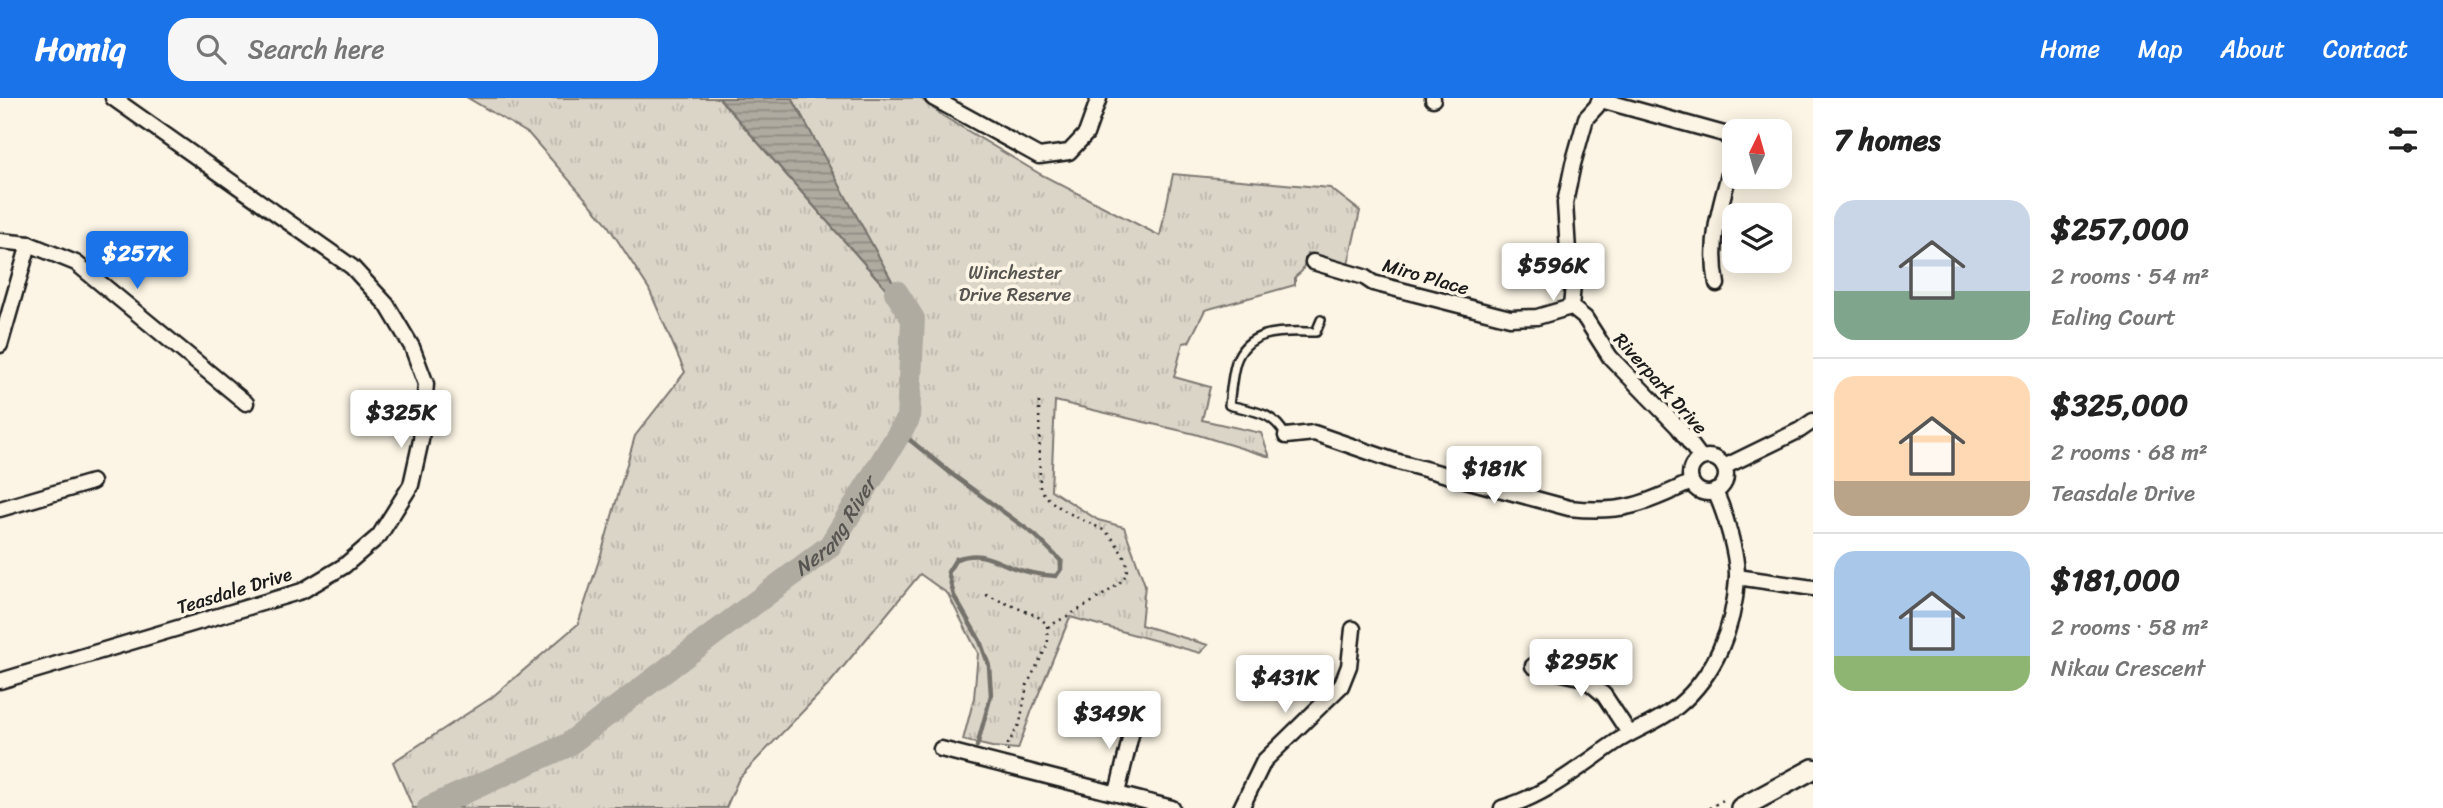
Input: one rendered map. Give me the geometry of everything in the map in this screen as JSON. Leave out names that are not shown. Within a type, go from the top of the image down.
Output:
[{"type":"main road","points":[[1741,808],[1813,769]]},
{"type":"street","name":"Teasdale Drive","points":[[0,681],[302,591],[344,566],[379,536],[411,485],[421,440],[426,384],[412,348],[387,305],[352,267],[113,98]]},
{"type":"street","points":[[933,98],[1039,156],[1069,152],[1086,134],[1098,98]]},
{"type":"street","points":[[1571,307],[1573,285],[1569,267],[1565,203],[1586,118],[1600,99],[1722,133]]},
{"type":"street","points":[[1717,284],[1713,243],[1725,189]]},
{"type":"street","points":[[0,241],[29,244],[76,263],[246,403]]},
{"type":"street","points":[[0,345],[29,244]]},
{"type":"street","name":"Miro Place","points":[[1312,262],[1364,277],[1373,283],[1499,317],[1537,317],[1571,307]]},
{"type":"street","name":"Riverpark Drive","points":[[1571,307],[1585,318],[1610,357],[1678,428],[1702,458]]},
{"type":"street","points":[[1724,467],[1813,421]]},
{"type":"street","points":[[1286,436],[1314,433],[1395,461],[1580,509],[1617,510],[1655,500],[1691,482]]},
{"type":"street","points":[[1702,458],[1717,459],[1724,467],[1724,484],[1710,493],[1699,490],[1691,482],[1691,468],[1702,458]]},
{"type":"street","points":[[0,509],[92,482]]},
{"type":"street","points":[[1502,808],[1521,805],[1547,790],[1629,733],[1676,708],[1703,682],[1719,655],[1737,577],[1726,516],[1715,491]]},
{"type":"street","points":[[1737,577],[1813,588]]},
{"type":"street","points":[[1241,808],[1264,761],[1341,685],[1349,666],[1353,629]]},
{"type":"street","points":[[1533,666],[1584,678],[1604,695],[1629,733]]},
{"type":"street","points":[[1117,793],[1135,718]]},
{"type":"street","points":[[941,749],[1172,808]]},
{"type":"lane","points":[[1286,436],[1278,422],[1268,416],[1229,405],[1236,362],[1242,351],[1257,337],[1280,331],[1317,332],[1321,320]]},
{"type":"path","points":[[1039,402],[1040,488],[1060,507],[1108,534],[1126,561],[1127,567],[1125,576],[1114,587],[1048,627]]},
{"type":"path","points":[[986,595],[1037,616],[1048,624],[1048,644],[1030,678],[1020,723],[1008,744],[1008,766]]},
{"type":"green space","name":"Winchester Drive Reserve","points":[[468,98],[719,98],[910,316],[792,98],[920,98],[943,116],[1040,174],[1160,236],[1173,174],[1330,188],[1360,211],[1348,265],[1308,253],[1302,271],[1295,277],[1295,285],[1205,310],[1189,342],[1183,343],[1174,377],[1210,387],[1202,420],[1261,433],[1270,457],[1195,434],[1055,401],[1051,490],[1098,520],[1124,527],[1145,585],[1141,625],[1208,645],[1200,653],[1070,617],[1018,749],[992,747],[963,740],[974,698],[978,653],[948,594],[920,574],[829,684],[739,778],[726,808],[413,808],[393,762],[491,698],[578,624],[635,436],[685,372],[649,289],[605,221],[529,134]]},
{"type":"shaded area","points":[[719,98],[792,98],[913,319]]},
{"type":"waterway","name":"Nerang River","points":[[429,808],[566,746],[830,546],[908,419],[913,319],[896,292]]},
{"type":"waterway","points":[[900,432],[1035,535],[1061,561],[1061,569],[1056,576],[1021,570],[978,556],[956,559],[948,572],[954,596],[980,641],[989,666],[991,695],[977,746]]}]
